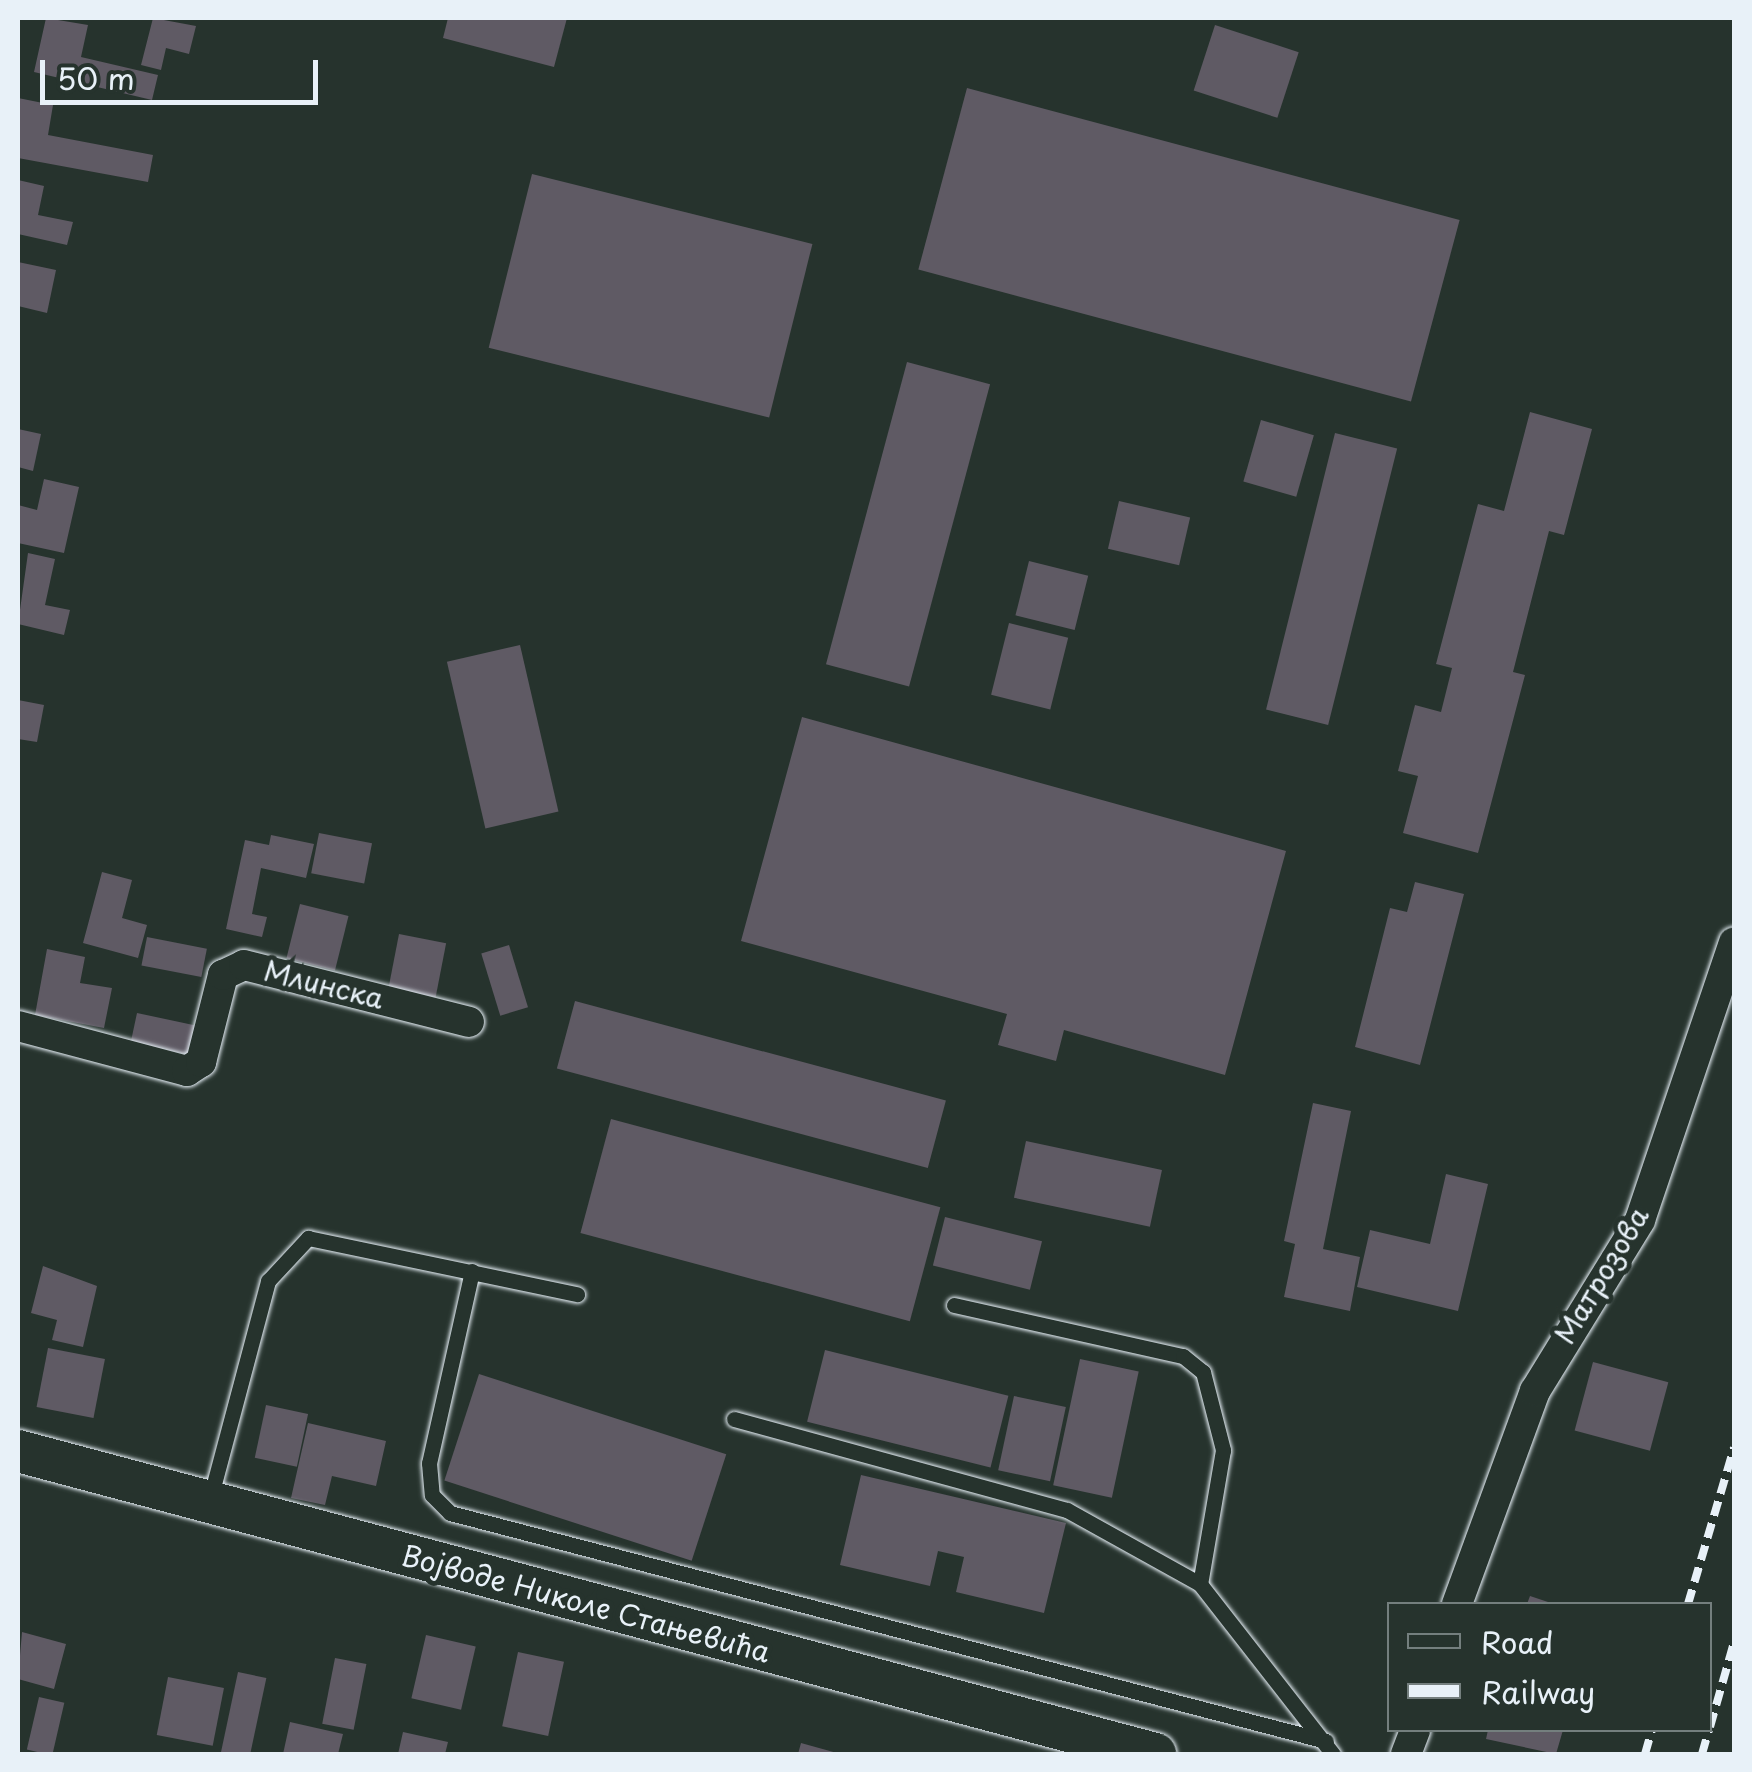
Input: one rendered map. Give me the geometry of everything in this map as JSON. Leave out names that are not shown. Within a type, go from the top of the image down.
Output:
[{"type":"street","name":"Матрозова","points":[[1458,1602],[1535,1391],[1640,1220],[1734,942]]},
{"type":"street","name":"Млинска","points":[[18,1026],[187,1070],[201,1062],[222,975],[244,965],[468,1022]]},
{"type":"street","name":"Војводе Николе Стањевића","points":[[18,1452],[1100,1747],[1154,1754]]},
{"type":"lane","points":[[209,1503],[268,1281],[289,1249],[322,1237],[577,1294]]},
{"type":"lane","points":[[472,1271],[430,1463],[432,1495],[450,1513],[1329,1748]]},
{"type":"lane","points":[[954,1305],[1183,1356],[1203,1372],[1223,1450],[1200,1584]]},
{"type":"lane","points":[[734,1419],[1067,1510],[1200,1584],[1329,1748]]},
{"type":"building","points":[[46,18],[88,25],[81,57],[158,75],[152,100],[34,72]]},
{"type":"building","points":[[153,18],[196,26],[189,54],[166,48],[161,70],[141,65]]},
{"type":"building","points":[[448,18],[567,18],[554,67],[443,38]]},
{"type":"building","points":[[1215,25],[1299,52],[1277,118],[1194,91]]},
{"type":"building","points":[[967,88],[1460,220],[1411,402],[918,270]]},
{"type":"building","points":[[18,98],[53,105],[48,135],[153,155],[148,182],[18,158]]},
{"type":"building","points":[[532,174],[812,244],[769,418],[489,348]]},
{"type":"building","points":[[18,180],[44,186],[38,215],[73,222],[67,245],[18,234]]},
{"type":"building","points":[[18,262],[56,270],[47,313],[18,306]]},
{"type":"building","points":[[907,362],[990,384],[909,687],[826,664]]},
{"type":"building","points":[[1530,412],[1592,429],[1564,535],[1549,531],[1513,672],[1525,675],[1478,853],[1403,833],[1418,776],[1398,771],[1415,705],[1441,712],[1452,668],[1436,664],[1478,504],[1504,511]]},
{"type":"building","points":[[1261,420],[1314,435],[1296,497],[1243,482]]},
{"type":"building","points":[[18,429],[41,434],[33,471],[18,467]]},
{"type":"building","points":[[1335,433],[1397,448],[1328,725],[1266,710]]},
{"type":"building","points":[[44,479],[79,487],[64,553],[18,543],[18,505],[37,510]]},
{"type":"building","points":[[1119,501],[1190,517],[1179,565],[1108,549]]},
{"type":"building","points":[[28,553],[55,559],[45,605],[70,610],[64,635],[18,624]]},
{"type":"building","points":[[1029,561],[1088,576],[1075,630],[1015,615]]},
{"type":"building","points":[[1009,623],[1068,638],[1050,710],[991,695]]},
{"type":"building","points":[[520,645],[558,812],[485,828],[447,662]]},
{"type":"building","points":[[18,700],[44,705],[37,742],[18,739]]},
{"type":"building","points":[[802,717],[1286,851],[1225,1075],[1064,1030],[1056,1061],[998,1045],[1007,1014],[741,941]]},
{"type":"building","points":[[319,833],[372,843],[364,884],[311,873]]},
{"type":"building","points":[[271,835],[314,844],[306,878],[261,868],[252,914],[267,917],[262,937],[226,929],[245,840],[269,845]]},
{"type":"building","points":[[102,872],[132,880],[122,918],[147,925],[138,958],[83,943]]},
{"type":"building","points":[[1415,882],[1464,894],[1420,1065],[1355,1047],[1390,908],[1407,912]]},
{"type":"building","points":[[300,904],[349,916],[335,970],[286,958]]},
{"type":"building","points":[[399,934],[446,943],[436,997],[389,988]]},
{"type":"building","points":[[147,937],[207,949],[201,977],[141,965]]},
{"type":"building","points":[[509,945],[528,1007],[500,1016],[481,953]]},
{"type":"building","points":[[47,949],[85,957],[80,983],[112,988],[104,1028],[35,1015]]},
{"type":"building","points":[[575,1001],[946,1100],[928,1168],[557,1069]]},
{"type":"building","points":[[137,1013],[196,1025],[189,1055],[131,1042]]},
{"type":"building","points":[[1313,1103],[1351,1111],[1323,1249],[1360,1257],[1350,1311],[1284,1297],[1295,1244],[1284,1241]]},
{"type":"building","points":[[611,1119],[940,1207],[910,1321],[580,1233]]},
{"type":"building","points":[[1026,1141],[1162,1170],[1150,1227],[1014,1198]]},
{"type":"building","points":[[1446,1174],[1488,1184],[1458,1311],[1357,1287],[1370,1230],[1430,1244]]},
{"type":"building","points":[[945,1217],[1042,1241],[1030,1290],[933,1266]]},
{"type":"building","points":[[43,1266],[97,1286],[83,1347],[52,1340],[57,1320],[31,1313]]},
{"type":"building","points":[[48,1348],[105,1359],[93,1418],[37,1407]]},
{"type":"building","points":[[825,1350],[1008,1396],[990,1468],[807,1422]]},
{"type":"building","points":[[1080,1359],[1139,1371],[1112,1498],[1053,1485]]},
{"type":"building","points":[[1593,1362],[1668,1382],[1650,1451],[1575,1431]]},
{"type":"building","points":[[479,1374],[726,1454],[692,1561],[444,1481]]},
{"type":"building","points":[[1014,1396],[1066,1407],[1050,1481],[998,1470]]},
{"type":"building","points":[[266,1405],[308,1414],[297,1467],[255,1458]]},
{"type":"building","points":[[308,1423],[386,1441],[376,1486],[332,1476],[325,1505],[291,1498]]},
{"type":"building","points":[[861,1475],[1066,1523],[1044,1613],[956,1592],[964,1557],[938,1551],[930,1586],[840,1565]]},
{"type":"building","points":[[22,1632],[66,1644],[54,1689],[18,1679]]},
{"type":"building","points":[[426,1635],[476,1646],[461,1710],[411,1698]]},
{"type":"building","points":[[518,1652],[564,1662],[548,1736],[502,1726]]},
{"type":"building","points":[[335,1658],[366,1664],[354,1730],[322,1724]]},
{"type":"building","points":[[238,1672],[266,1678],[250,1754],[221,1754]]},
{"type":"building","points":[[168,1677],[224,1688],[213,1746],[157,1735]]},
{"type":"building","points":[[39,1697],[64,1703],[53,1754],[27,1750]]},
{"type":"building","points":[[290,1722],[343,1734],[338,1754],[283,1754]]},
{"type":"building","points":[[403,1732],[448,1742],[445,1754],[398,1754]]},
{"type":"building","points":[[1488,1732],[1562,1732],[1556,1754],[1486,1739]]},
{"type":"building","points":[[801,1743],[837,1753],[837,1754],[798,1754]]},
{"type":"railway","points":[[1689,1602],[1734,1448]]},
{"type":"railway","points":[[1712,1720],[1734,1642]]},
{"type":"railway","points":[[1645,1754],[1651,1732]]},
{"type":"railway","points":[[1702,1754],[1708,1732]]}]
